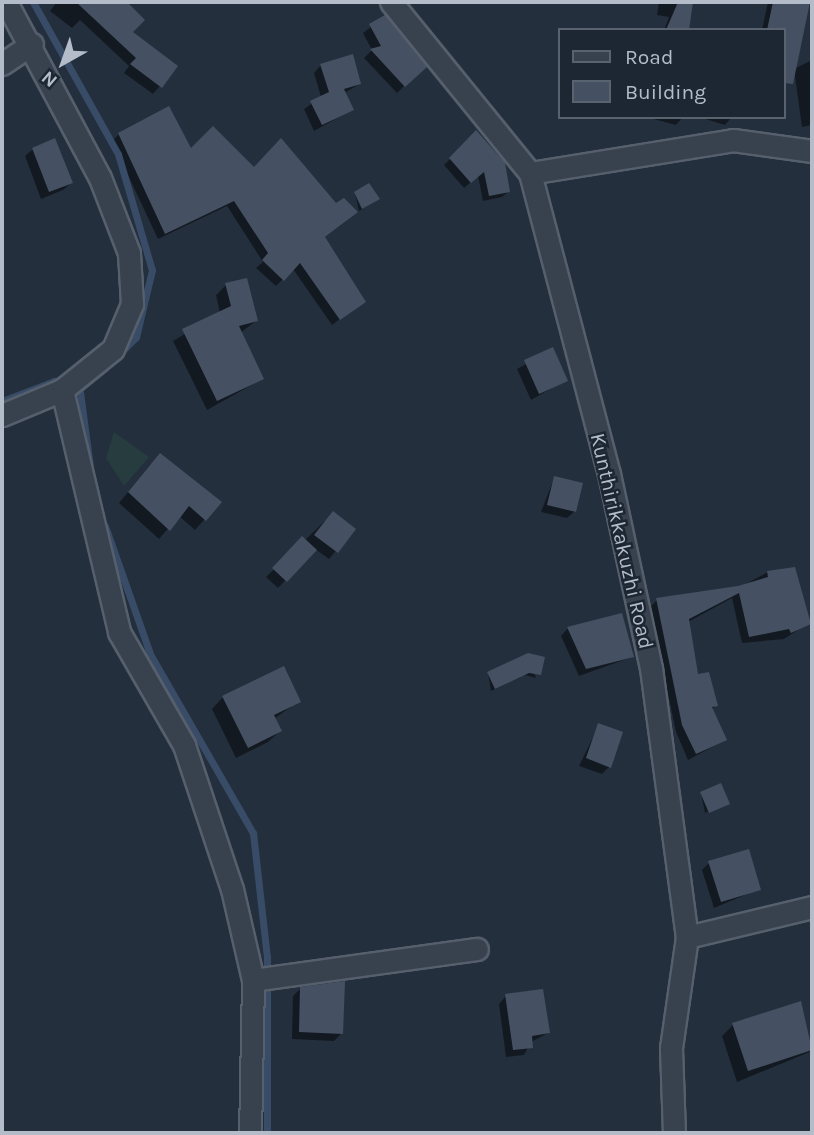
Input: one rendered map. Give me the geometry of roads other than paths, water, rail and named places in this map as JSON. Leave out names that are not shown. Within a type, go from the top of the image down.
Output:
[{"type":"street","points":[[2,415],[63,389],[113,349],[132,304],[129,253],[100,178],[32,44],[6,2]]},
{"type":"street","name":"Kunthirikkakuzhi Road","points":[[391,2],[530,173],[609,474],[651,668],[687,937],[671,1048],[674,1133]]},
{"type":"street","points":[[2,64],[32,44]]},
{"type":"street","points":[[530,173],[733,140],[812,151]]},
{"type":"street","points":[[63,389],[119,632],[190,758],[253,980],[250,1133]]},
{"type":"street","points":[[687,937],[812,907]]},
{"type":"street","points":[[253,980],[477,949]]},
{"type":"waterway","points":[[33,2],[118,154],[152,270],[136,337],[118,355]]},
{"type":"waterway","points":[[77,391],[105,368]]},
{"type":"waterway","points":[[2,401],[54,381],[63,385]]},
{"type":"waterway","points":[[80,392],[90,467]]},
{"type":"waterway","points":[[105,526],[150,654],[253,833],[267,957],[267,1133]]}]
